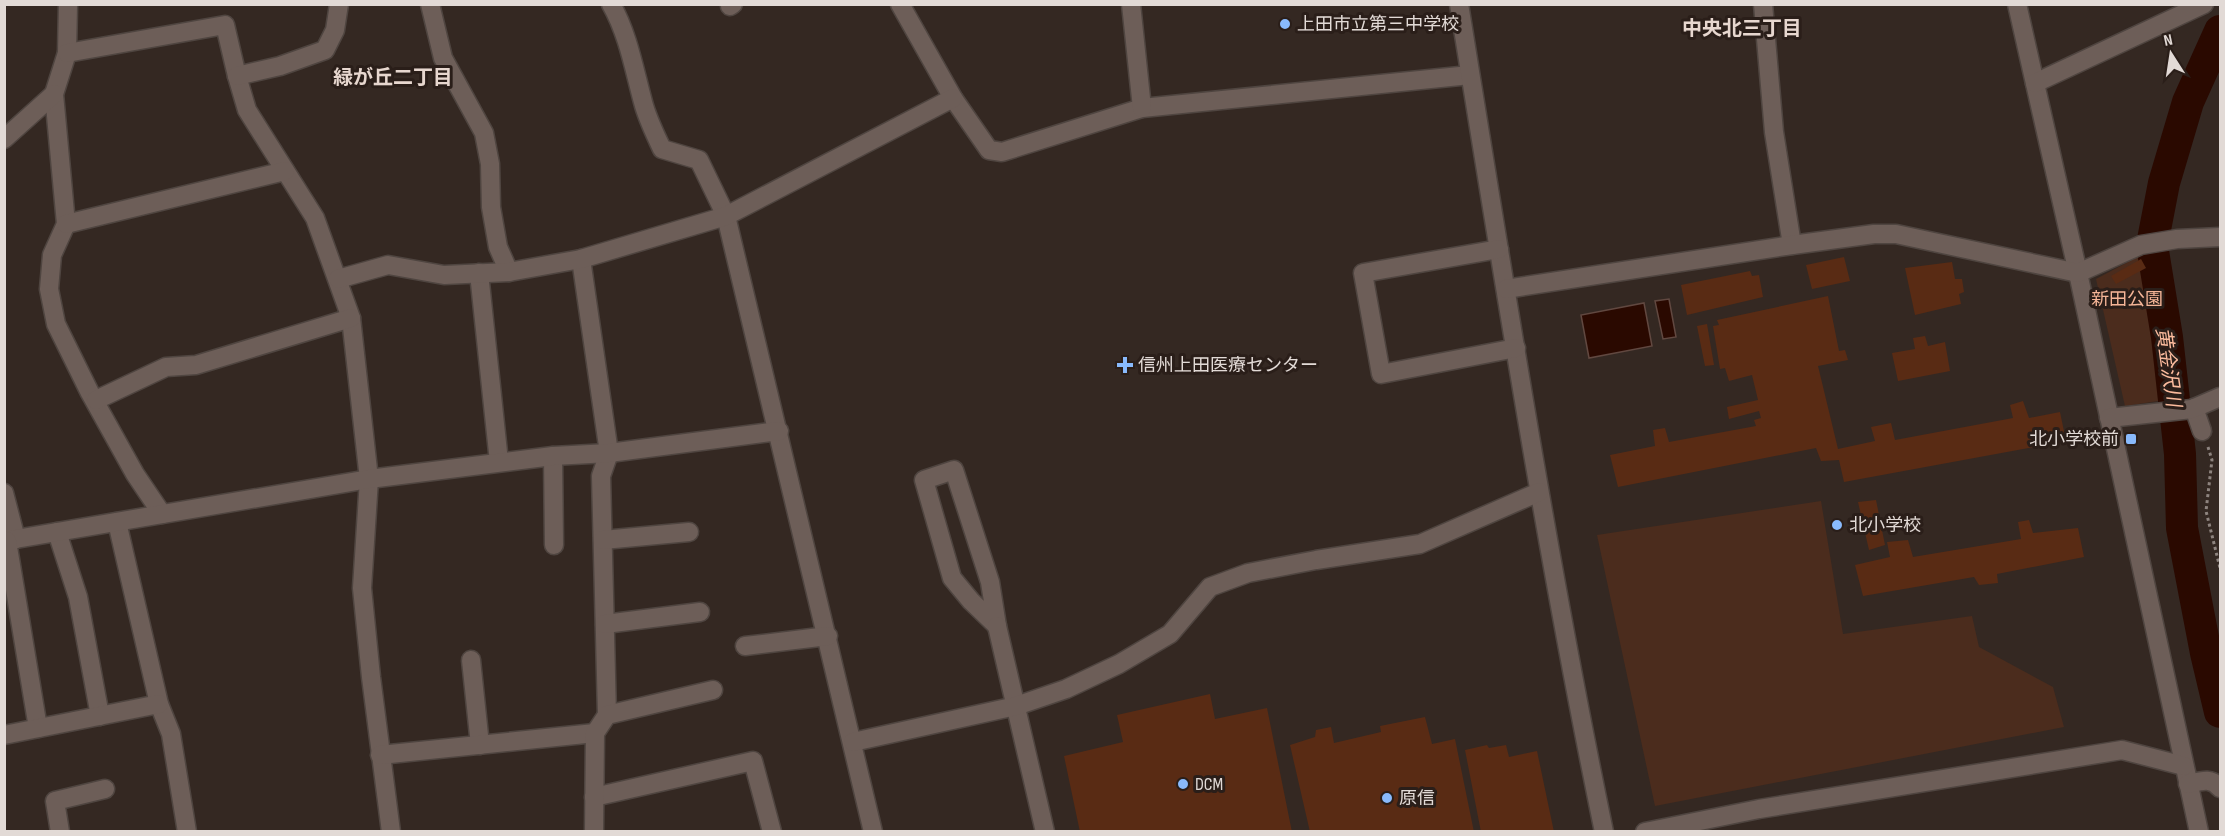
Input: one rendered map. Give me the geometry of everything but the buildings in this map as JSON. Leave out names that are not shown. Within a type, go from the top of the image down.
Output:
[{"type":"street","points":[[68,4],[67,53],[54,94],[66,224],[52,255],[49,289],[56,324],[90,393],[96,400],[135,474],[162,514]]},
{"type":"street","points":[[237,76],[280,66],[325,50],[335,30],[339,4]]},
{"type":"street","points":[[430,4],[443,58],[484,133],[490,164],[491,207],[498,247],[509,272]]},
{"type":"street","points":[[611,4],[620,21],[637,74],[643,104],[662,149],[699,160],[726,216],[873,831]]},
{"type":"street","points":[[900,4],[952,98],[989,150],[1002,152],[1142,108],[1470,75]]},
{"type":"street","points":[[1131,4],[1142,108]]},
{"type":"street","points":[[1459,4],[1539,492],[1576,698],[1604,831]]},
{"type":"street","points":[[1763,4],[1774,132],[1792,245]]},
{"type":"street","points":[[2017,4],[2199,831]]},
{"type":"street","points":[[2035,83],[2204,4]]},
{"type":"street","points":[[67,53],[225,25],[247,110],[315,218],[351,318],[369,478],[362,588],[380,755],[391,831]]},
{"type":"street","points":[[4,139],[54,94]]},
{"type":"street","points":[[338,279],[388,266],[444,275],[509,272],[581,259],[726,216],[952,98]]},
{"type":"street","points":[[66,224],[285,171]]},
{"type":"street","points":[[1506,290],[1874,234],[1896,234],[2078,273],[2140,245],[2177,239],[2220,237]]},
{"type":"street","points":[[1499,249],[1363,273],[1381,374],[1516,348]]},
{"type":"street","points":[[581,259],[609,453],[602,476],[607,715],[595,732],[594,831]]},
{"type":"street","points":[[479,273],[499,462]]},
{"type":"street","points":[[96,400],[166,367],[196,365],[351,318]]},
{"type":"street","points":[[2109,418],[2193,408],[2220,397]]},
{"type":"street","points":[[2193,408],[2202,432]]},
{"type":"street","points":[[9,540],[369,478],[553,456],[609,453],[779,432]]},
{"type":"street","points":[[553,456],[554,545]]},
{"type":"street","points":[[997,626],[971,601],[952,578],[924,480],[954,470],[990,582],[997,626],[1045,831]]},
{"type":"street","points":[[853,742],[1016,706],[1066,689],[1119,664],[1170,634],[1210,587],[1248,573],[1420,544],[1539,492]]},
{"type":"street","points":[[4,493],[38,728]]},
{"type":"street","points":[[117,522],[159,704],[171,734],[187,831]]},
{"type":"street","points":[[57,532],[78,597],[100,716]]},
{"type":"street","points":[[603,540],[689,532]]},
{"type":"street","points":[[605,624],[700,612]]},
{"type":"street","points":[[744,646],[828,636]]},
{"type":"street","points":[[471,660],[480,745]]},
{"type":"street","points":[[607,715],[713,690]]},
{"type":"street","points":[[4,735],[159,704]]},
{"type":"street","points":[[380,755],[595,732]]},
{"type":"street","points":[[1645,831],[1759,809],[2122,750],[2186,775],[2218,784],[2220,788]]},
{"type":"street","points":[[594,797],[753,761],[772,831]]},
{"type":"street","points":[[60,831],[56,801],[105,789]]},
{"type":"path","points":[[2202,432],[2212,460],[2206,511],[2220,568]]},
{"type":"green space","name":"新田公園","points":[[2147,252],[2165,400],[2125,406],[2096,279]]},
{"type":"green space","points":[[1821,501],[1843,634],[1972,616],[1979,647],[2053,687],[2064,727],[1655,806],[1597,535]]},
{"type":"shaded area","points":[[1669,299],[1676,337],[1663,339],[1655,301]]},
{"type":"shaded area","points":[[1644,303],[1652,346],[1589,358],[1581,315]]},
{"type":"waterway","name":"黄金沢川","points":[[2220,31],[2188,102],[2164,183],[2152,245],[2167,337],[2180,454],[2182,528],[2220,712]]},
{"type":"place","name":"上田市立第三中学校","points":[[1285,24]]},
{"type":"place","name":"信州上田医療センター","points":[[1125,365]]},
{"type":"place","name":"北小学校前","points":[[2131,439]]},
{"type":"place","name":"北小学校","points":[[1837,525]]},
{"type":"place","name":"DCM","points":[[1183,784]]},
{"type":"place","name":"原信","points":[[1387,798]]},
{"type":"district","name":"中央北三丁目","points":[[1742,28]]},
{"type":"district","name":"緑が丘二丁目","points":[[393,77]]}]
